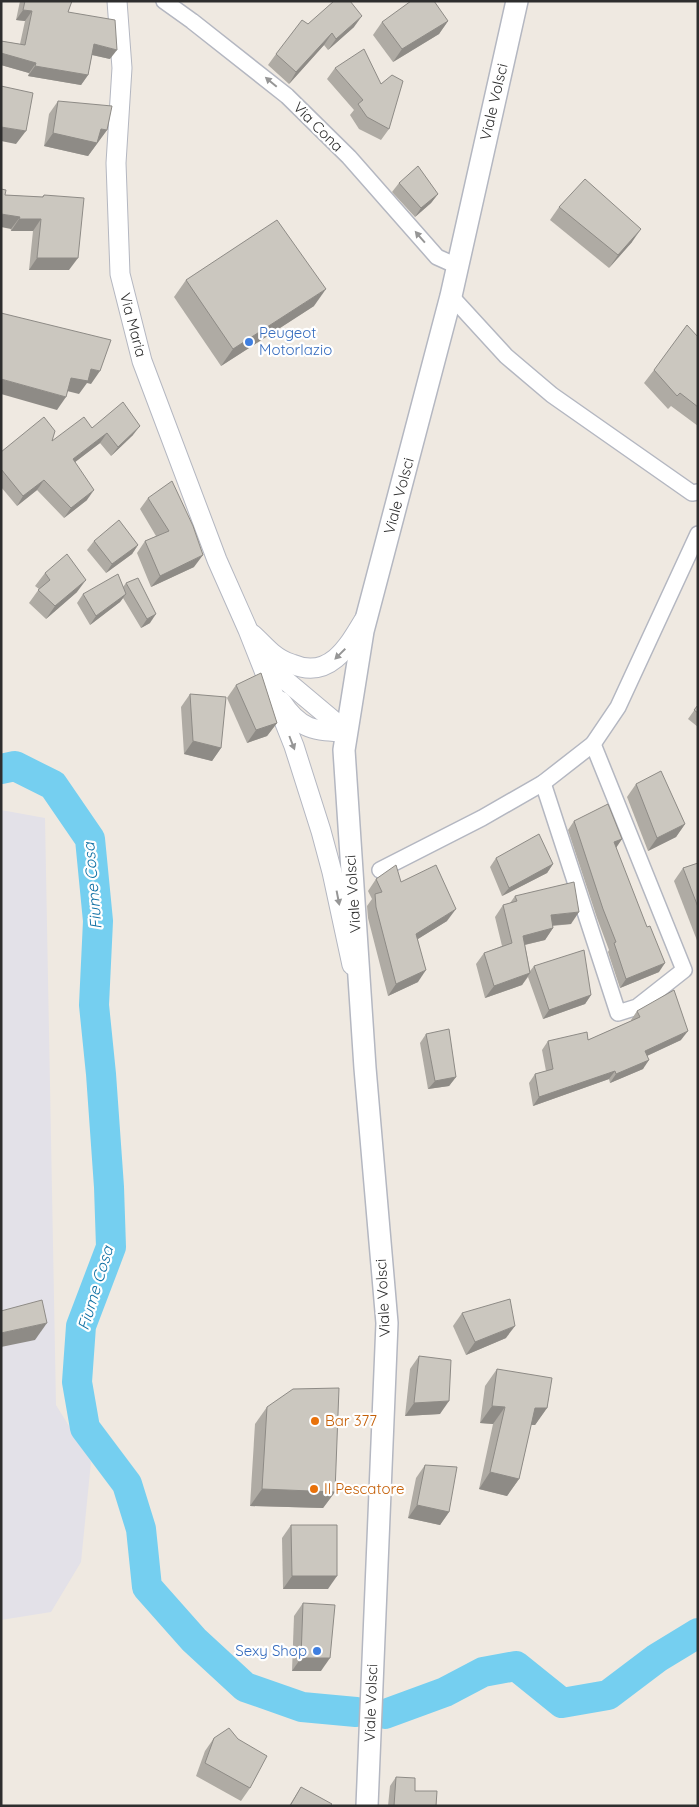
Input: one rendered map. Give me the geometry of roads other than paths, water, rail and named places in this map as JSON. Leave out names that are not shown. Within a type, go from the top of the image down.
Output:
[{"type":"main road","name":"Viale Volsci","points":[[367,1806],[387,1322],[360,995],[344,750],[363,631],[451,296],[517,1]]},
{"type":"street","name":"Via Maria","points":[[117,1],[122,68],[116,163],[120,274],[142,360],[217,560],[248,630]]},
{"type":"street","name":"Via Cona","points":[[164,1],[287,96],[348,157],[437,257],[457,266]]},
{"type":"street","points":[[451,296],[506,356],[552,395],[692,493],[698,492]]},
{"type":"street","points":[[380,870],[482,818],[543,783],[593,744],[618,707],[698,534]]},
{"type":"street","points":[[248,630],[273,654],[285,662],[301,668],[315,668],[326,665],[339,656],[352,640],[368,614]]},
{"type":"street","points":[[248,630],[294,746],[321,831],[360,995]]},
{"type":"street","points":[[248,630],[285,680],[347,732]]},
{"type":"street","points":[[268,681],[286,710],[299,722],[316,731],[347,732]]},
{"type":"street","points":[[543,783],[618,1013],[637,1006],[684,970],[593,744]]},
{"type":"waterway","name":"Fiume Cosa","points":[[1,769],[15,766],[53,785],[90,839],[98,921],[94,1005],[109,1187],[111,1247],[81,1326],[77,1382],[85,1428],[127,1484],[141,1529],[147,1587],[194,1640],[245,1687],[302,1707],[356,1712]]},
{"type":"waterway","points":[[385,1714],[445,1692],[483,1672],[516,1666],[562,1703],[608,1695],[657,1658],[698,1633]]},
{"type":"place","name":"Peugeot Motorlazio","points":[[249,342]]},
{"type":"place","name":"Bar 377","points":[[315,1421]]},
{"type":"place","name":"Il Pescatore","points":[[314,1489]]},
{"type":"place","name":"Sexy Shop","points":[[317,1651]]}]
